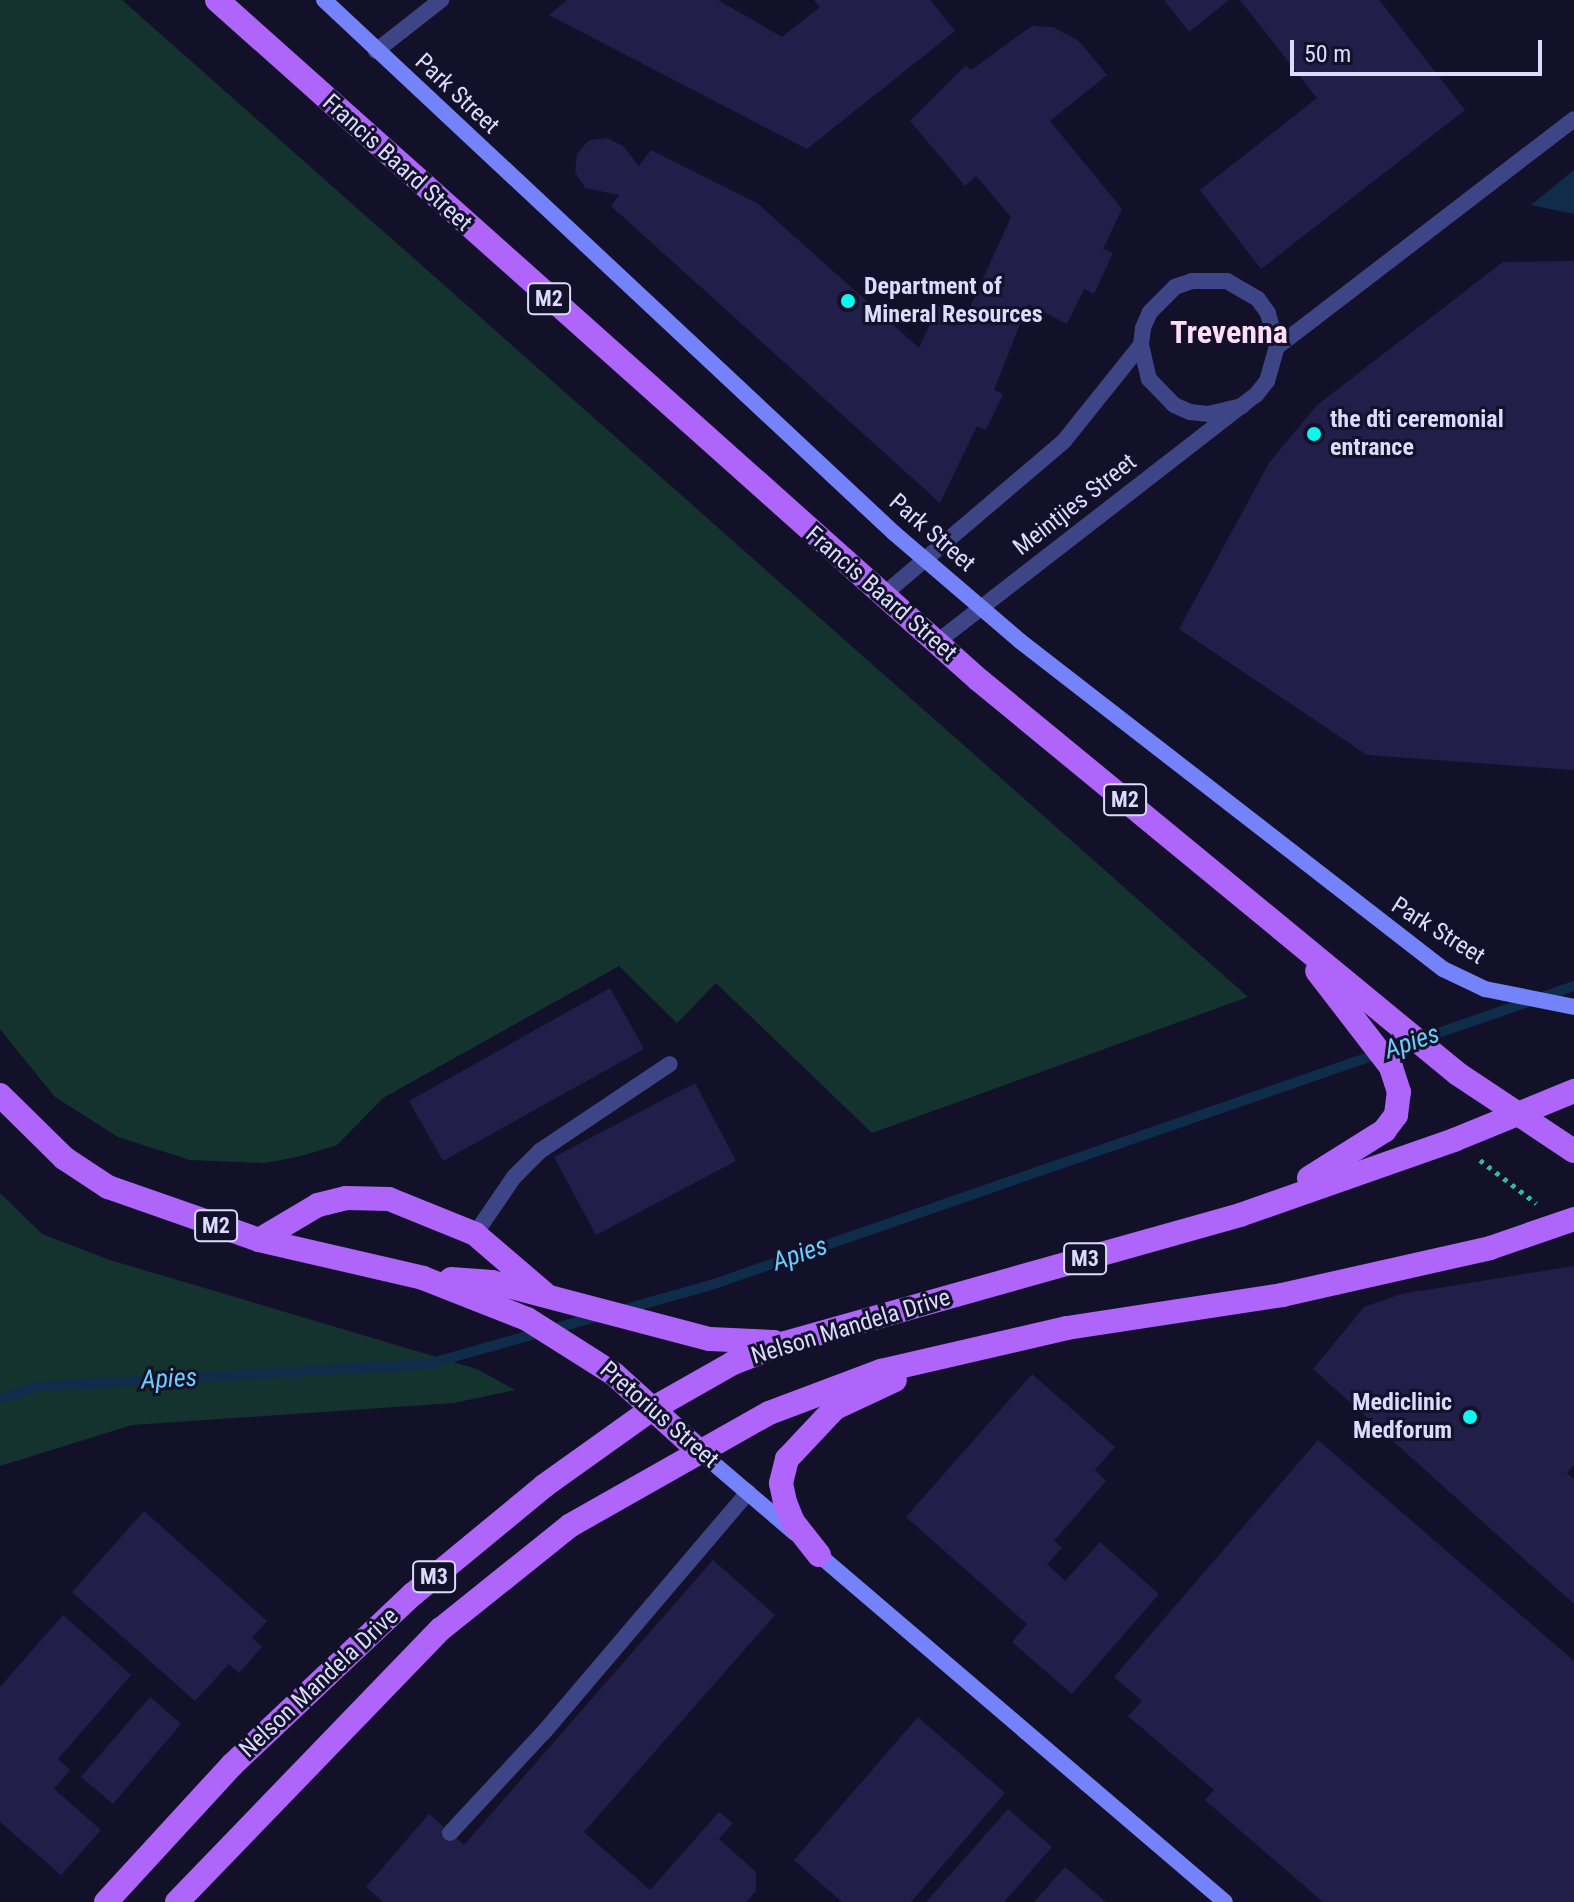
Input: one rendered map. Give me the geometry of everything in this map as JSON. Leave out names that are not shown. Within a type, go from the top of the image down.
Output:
[{"type":"main road","name":"Francis Baard Street","points":[[217,0],[882,596],[1290,936],[1360,1008],[1574,1151]]},
{"type":"main road","points":[[1240,1215],[1346,1158],[1384,1131],[1396,1115],[1399,1092],[1391,1067],[1360,1008]]},
{"type":"main road","name":"Nelson Mandela Drive","points":[[106,1902],[320,1676],[544,1486],[652,1409],[733,1363],[785,1343],[1240,1215],[1454,1140],[1574,1091]]},
{"type":"main road","name":"Pretorius Street","points":[[0,1095],[64,1158],[108,1187],[259,1240],[423,1278],[464,1292],[580,1349],[699,1451]]},
{"type":"main road","points":[[259,1240],[318,1205],[346,1198],[389,1199],[475,1234],[556,1297]]},
{"type":"main road","name":"Nelson Mandela Drive","points":[[177,1902],[441,1629],[571,1525],[699,1451],[805,1398],[881,1371],[941,1360],[1067,1328],[1282,1295],[1490,1248],[1569,1221]]},
{"type":"main road","points":[[423,1278],[492,1282],[710,1339],[785,1343]]},
{"type":"main road","points":[[819,1555],[793,1522],[781,1483],[797,1442],[835,1408],[941,1360]]},
{"type":"street","name":"Park Street","points":[[324,0],[924,559],[982,608],[1435,963],[1485,989],[1574,1007]]},
{"type":"street","points":[[376,51],[437,1]]},
{"type":"street","points":[[1277,347],[1574,119]]},
{"type":"street","points":[[882,596],[1064,441],[1141,345],[1150,312],[1161,297],[1192,281],[1227,281],[1258,299],[1268,313],[1277,347],[1267,381],[1242,406],[1208,414],[1174,405],[1149,379],[1141,345]]},
{"type":"street","name":"Meintjies Street","points":[[937,642],[1242,406]]},
{"type":"street","points":[[475,1234],[514,1177],[540,1151],[670,1064]]},
{"type":"street","name":"Pretorius Street","points":[[699,1451],[1225,1902]]},
{"type":"street","points":[[450,1833],[544,1732],[748,1492]]},
{"type":"path","points":[[1454,1140],[1569,1221]]},
{"type":"green space","points":[[0,0],[122,0],[1248,997],[872,1133],[716,983],[677,1023],[619,966],[383,1098],[337,1145],[301,1156],[265,1163],[190,1160],[118,1137],[55,1097],[0,1029]]},
{"type":"green space","points":[[0,1193],[42,1234],[110,1260],[477,1369],[515,1390],[454,1403],[132,1425],[0,1466]]},
{"type":"water","points":[[1574,170],[1574,214],[1531,205]]},
{"type":"building","points":[[567,0],[718,0],[782,37],[820,7],[814,0],[930,0],[955,31],[807,149],[549,15]]},
{"type":"building","points":[[1164,0],[1229,0],[1189,32]]},
{"type":"building","points":[[1240,0],[1379,0],[1465,110],[1261,269],[1200,190],[1317,98]]},
{"type":"building","points":[[1032,26],[1053,27],[1079,41],[1107,75],[1050,121],[1122,209],[1103,249],[1113,253],[1094,294],[1084,289],[1067,324],[1028,304],[994,390],[1003,394],[986,430],[977,426],[940,503],[611,206],[619,195],[585,188],[575,172],[577,154],[589,140],[607,138],[623,146],[639,166],[651,150],[757,203],[919,348],[938,306],[965,318],[1011,217],[976,176],[965,186],[910,121],[966,65],[971,70]]},
{"type":"building","points":[[1574,261],[1574,770],[1367,755],[1179,629],[1269,463],[1317,405],[1503,262]]},
{"type":"building","points":[[610,988],[644,1049],[443,1161],[409,1101]]},
{"type":"building","points":[[695,1083],[736,1161],[596,1235],[554,1157]]},
{"type":"building","name":"Mediclinic Medforum","points":[[1574,1266],[1574,1465],[1567,1473],[1574,1479],[1574,1604],[1313,1369],[1364,1307],[1401,1294]]},
{"type":"building","points":[[1032,1374],[1115,1447],[1095,1470],[1106,1481],[1054,1541],[1062,1548],[1047,1564],[1065,1581],[1100,1542],[1159,1594],[1072,1694],[1012,1642],[1027,1624],[906,1517]]},
{"type":"building","points":[[1318,1440],[1574,1661],[1574,1902],[1323,1902],[1205,1800],[1214,1790],[1128,1716],[1142,1701],[1114,1677]]},
{"type":"building","points":[[144,1511],[267,1621],[252,1638],[262,1647],[239,1673],[229,1664],[195,1701],[72,1592]]},
{"type":"building","points":[[713,1560],[775,1615],[584,1832],[650,1890],[719,1812],[733,1823],[719,1839],[756,1872],[756,1891],[746,1902],[383,1902],[366,1887],[429,1814],[464,1845]]},
{"type":"building","points":[[63,1615],[131,1675],[58,1759],[70,1770],[54,1789],[101,1830],[61,1875],[0,1822],[0,1687]]},
{"type":"building","points":[[150,1697],[181,1724],[113,1804],[81,1777]]},
{"type":"building","points":[[918,1717],[1005,1793],[911,1902],[842,1902],[794,1860]]},
{"type":"building","points":[[1008,1809],[1052,1847],[1004,1902],[926,1902]]},
{"type":"building","points":[[1065,1867],[1106,1902],[1034,1902]]},
{"type":"waterway","name":"Apies","points":[[622,1310],[711,1285],[1574,986]]},
{"type":"waterway","name":"Apies","points":[[0,1399],[34,1387],[428,1364],[599,1316]]},
{"type":"place","name":"Department of Mineral Resources","points":[[848,301]]},
{"type":"place","name":"the dti ceremonial entrance","points":[[1314,434]]},
{"type":"place","name":"Mediclinic Medforum","points":[[1470,1417]]},
{"type":"district","name":"Trevenna","points":[[1229,332]]}]
